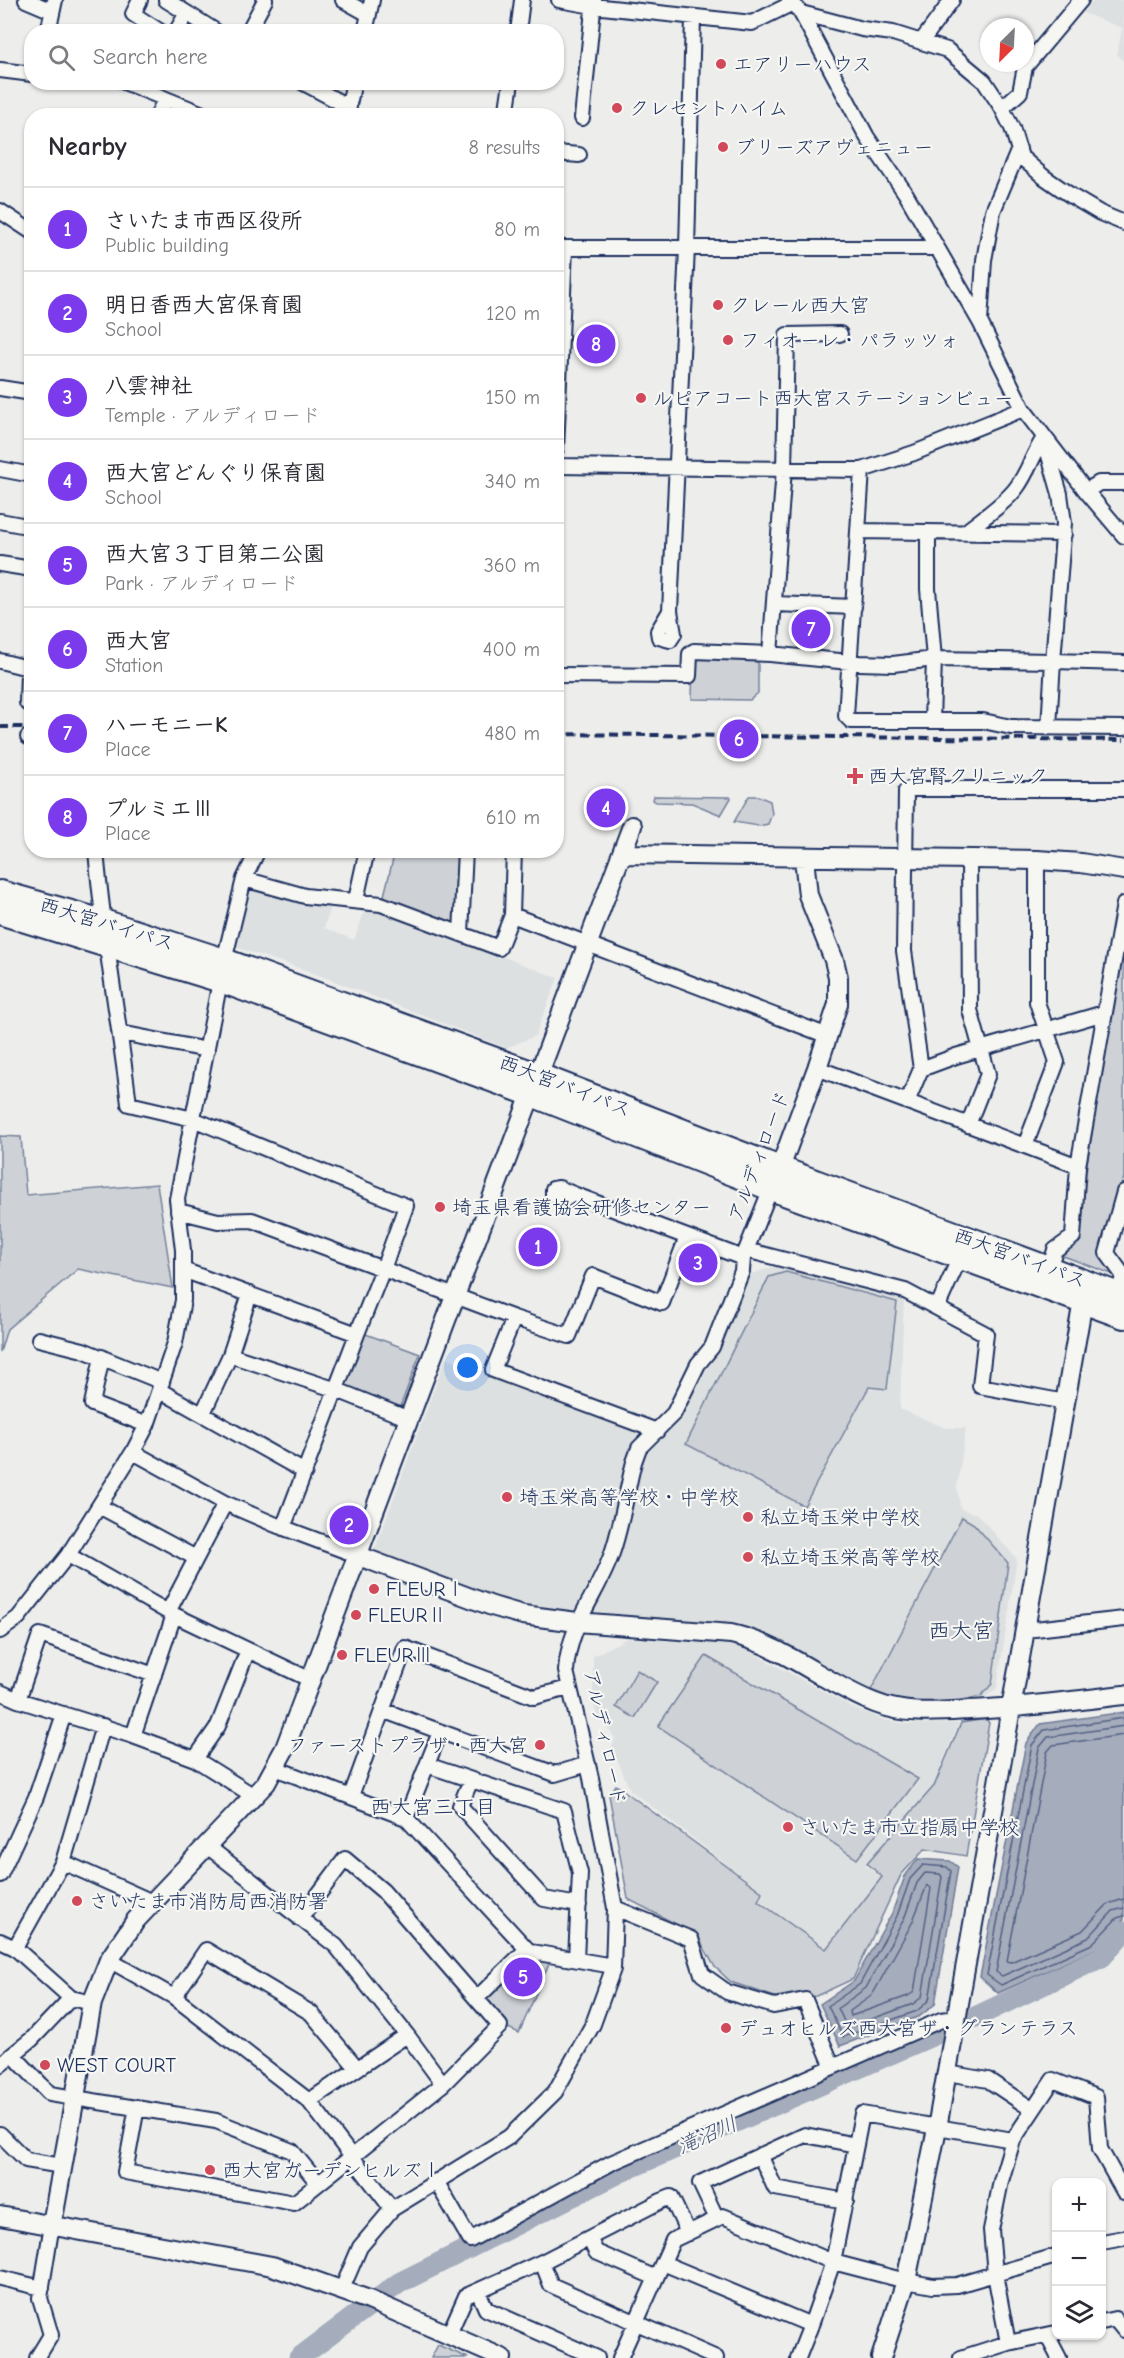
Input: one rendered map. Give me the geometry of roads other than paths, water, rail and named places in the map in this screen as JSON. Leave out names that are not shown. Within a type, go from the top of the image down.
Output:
[{"type":"highway","name":"西大宮バイパス","points":[[0,893],[105,934],[222,971],[535,1085],[776,1179],[960,1257],[1083,1300],[1122,1303]]},
{"type":"highway","name":"西大宮バイパス","points":[[0,912],[105,934]]},
{"type":"highway","name":"西大宮バイパス","points":[[776,1179],[1049,1269],[1122,1303]]},
{"type":"street","points":[[26,0],[54,6],[50,24]]},
{"type":"street","points":[[140,0],[133,14],[149,24]]},
{"type":"street","points":[[166,0],[204,24]]},
{"type":"street","points":[[252,24],[265,0]]},
{"type":"street","points":[[343,0],[368,14]]},
{"type":"street","points":[[366,24],[372,0]]},
{"type":"street","points":[[519,24],[522,0]]},
{"type":"street","points":[[558,0],[620,4],[752,23],[794,6],[862,29],[892,33],[947,50],[984,81],[1012,128],[1021,157],[1044,177],[1100,213],[1124,223]]},
{"type":"street","points":[[921,42],[952,0]]},
{"type":"street","points":[[1002,108],[1020,92],[1025,67],[1081,0]]},
{"type":"street","points":[[582,118],[593,3]]},
{"type":"street","points":[[794,6],[867,137],[906,194],[980,322],[1023,409],[1124,536]]},
{"type":"street","points":[[181,24],[187,13]]},
{"type":"street","points":[[693,16],[687,248],[670,611],[674,634],[694,651],[770,654],[849,663],[893,664],[934,659],[1124,663]]},
{"type":"street","points":[[0,70],[24,73]]},
{"type":"street","points":[[142,90],[191,108]]},
{"type":"street","points":[[315,90],[343,108]]},
{"type":"street","points":[[349,108],[352,90]]},
{"type":"street","points":[[507,108],[510,90]]},
{"type":"street","points":[[161,108],[165,100]]},
{"type":"street","points":[[980,322],[984,260],[993,211],[1019,149]]},
{"type":"street","points":[[564,154],[579,155]]},
{"type":"street","points":[[0,211],[24,227]]},
{"type":"street","points":[[564,248],[937,248]]},
{"type":"street","points":[[770,654],[784,469],[787,335],[840,334]]},
{"type":"street","points":[[0,388],[24,392]]},
{"type":"street","points":[[564,466],[862,470],[914,453],[1023,409]]},
{"type":"street","points":[[964,533],[1015,490],[1034,452],[1044,438]]},
{"type":"street","points":[[1044,438],[1060,494],[1064,534],[1049,727]]},
{"type":"street","points":[[0,469],[24,474]]},
{"type":"street","points":[[862,470],[846,716],[851,721],[983,721],[1011,727],[1124,728]]},
{"type":"street","points":[[1086,491],[1099,483],[1124,483]]},
{"type":"street","points":[[0,521],[24,526]]},
{"type":"street","points":[[859,531],[1064,534]]},
{"type":"street","points":[[928,532],[928,589],[934,659],[932,721]]},
{"type":"street","points":[[0,564],[24,568]]},
{"type":"street","points":[[775,604],[854,607]]},
{"type":"street","points":[[564,675],[689,676],[690,654],[694,651]]},
{"type":"street","points":[[0,661],[24,666]]},
{"type":"street","points":[[908,1102],[921,1069],[904,951],[906,791],[909,789],[1124,789]]},
{"type":"street","points":[[38,2358],[51,2335],[40,2298],[92,2003],[109,1960],[125,1933],[266,1783],[275,1768],[359,1556],[632,826]]},
{"type":"street","points":[[622,854],[1037,860],[1081,863],[1124,870]]},
{"type":"street","points":[[97,858],[129,1104],[193,1119],[406,1206],[283,1528]]},
{"type":"street","points":[[0,1631],[18,1618],[68,1555],[133,1452],[147,1425],[161,1386],[183,1300],[183,1250],[177,1199],[222,971],[244,879],[254,858]]},
{"type":"street","points":[[356,900],[365,858]]},
{"type":"street","points":[[460,934],[465,858]]},
{"type":"street","points":[[244,879],[305,896],[381,904],[499,948],[513,915],[514,858]]},
{"type":"street","name":"アルディロード","points":[[342,2289],[360,2247],[392,2209],[509,2137],[555,2092],[592,2024],[613,1966],[615,1908],[588,1764],[569,1688],[566,1671],[567,1657],[577,1622],[611,1557],[639,1448],[674,1413],[698,1365],[712,1347],[742,1271],[744,1254],[776,1179],[817,1068],[838,1004],[838,977],[834,960],[808,895],[804,858]]},
{"type":"street","points":[[969,859],[970,1010],[988,1074],[969,1125]]},
{"type":"street","points":[[1025,1146],[1057,1062],[1037,1002],[1037,860]]},
{"type":"street","points":[[1049,1269],[1056,1250],[1072,1237],[1078,1166],[1124,904]]},
{"type":"street","points":[[513,915],[828,1036]]},
{"type":"street","points":[[921,1069],[980,1049],[1104,1013]]},
{"type":"street","points":[[121,1033],[207,1050]]},
{"type":"street","points":[[817,1068],[1078,1166]]},
{"type":"street","points":[[1122,1303],[1123,1275],[1107,1253],[1124,1192]]},
{"type":"street","points":[[573,1194],[687,1237],[744,1254],[905,1291],[986,1334],[980,1386],[1065,1402]]},
{"type":"street","points":[[178,1211],[218,1221],[252,1220],[514,1318],[569,1336],[593,1276],[662,1303],[687,1237]]},
{"type":"street","points":[[938,1308],[960,1257]]},
{"type":"street","points":[[183,1270],[357,1334]]},
{"type":"street","points":[[203,1413],[230,1355],[250,1294]]},
{"type":"street","points":[[881,2358],[906,2282],[937,2128],[1083,1300]]},
{"type":"street","points":[[514,1318],[493,1370],[657,1431]]},
{"type":"street","points":[[39,1339],[102,1358],[161,1386],[305,1472]]},
{"type":"street","points":[[230,1355],[337,1390],[410,1419]]},
{"type":"street","points":[[102,1358],[92,1404],[147,1425]]},
{"type":"street","points":[[133,1452],[225,1503],[283,1528],[509,1612],[577,1622],[731,1634],[752,1638],[767,1644],[848,1691],[896,1710],[923,1712],[1012,1708],[1124,1695]]},
{"type":"street","points":[[134,1736],[171,1614],[196,1558],[225,1503]]},
{"type":"street","points":[[99,1506],[196,1558]]},
{"type":"street","points":[[68,1555],[171,1614],[311,1680]]},
{"type":"street","points":[[1026,1630],[1124,1619]]},
{"type":"street","points":[[18,1700],[40,1635],[154,1675]]},
{"type":"street","points":[[351,1796],[405,1648],[534,1697],[569,1688]]},
{"type":"street","points":[[195,1759],[218,1726],[248,1650]]},
{"type":"street","points":[[0,1692],[18,1700],[134,1736],[195,1759],[254,1796]]},
{"type":"street","points":[[382,1710],[555,1774],[588,1764]]},
{"type":"street","points":[[0,1875],[36,1797],[64,1714]]},
{"type":"street","points":[[15,1948],[63,1862],[103,1726]]},
{"type":"street","points":[[406,1818],[440,1732]]},
{"type":"street","points":[[427,1765],[564,1811],[580,1873],[576,1959]]},
{"type":"street","points":[[275,1768],[406,1818],[532,1952],[613,1966]]},
{"type":"street","points":[[471,1780],[460,1806],[544,1899],[579,1905]]},
{"type":"street","points":[[207,1846],[336,1946],[443,2084]]},
{"type":"street","points":[[137,2107],[125,2172],[294,2203],[443,2084],[500,2026],[384,1891],[345,1859],[300,1919]]},
{"type":"street","points":[[63,1862],[152,1902]]},
{"type":"street","points":[[615,1908],[691,1939],[702,1974],[727,1992],[774,2006],[805,2000],[832,2065]]},
{"type":"street","points":[[0,1941],[15,1948],[71,1998],[92,2003]]},
{"type":"street","points":[[477,1998],[527,1949]]},
{"type":"street","points":[[174,1997],[206,1950],[311,2013],[357,2068]]},
{"type":"street","points":[[109,1960],[174,1997],[309,2102],[392,2209]]},
{"type":"street","points":[[0,2065],[32,2039],[71,1998]]},
{"type":"street","points":[[436,2181],[470,2240],[611,2163],[832,2065],[941,2020],[956,2024]]},
{"type":"street","points":[[309,2102],[407,2035]]},
{"type":"street","points":[[13,2055],[50,2094],[216,2121],[292,2151],[318,2183]]},
{"type":"street","points":[[947,2073],[988,2080],[1033,2110]]},
{"type":"street","points":[[1008,2343],[995,2274],[991,2230],[1001,2181],[1013,2140],[1053,2080],[1096,2097],[1100,2149],[1124,2192]]},
{"type":"street","points":[[798,2358],[833,2262],[861,2114],[1013,2140]]},
{"type":"street","points":[[0,2134],[26,2160],[62,2166]]},
{"type":"street","points":[[717,2219],[700,2183],[805,2135],[856,2145]]},
{"type":"street","points":[[760,2156],[775,2188],[846,2201]]},
{"type":"street","points":[[448,2334],[466,2296],[542,2262],[671,2197],[688,2233]]},
{"type":"street","points":[[0,2216],[272,2266],[342,2289],[502,2358]]},
{"type":"street","points":[[620,2358],[673,2240],[723,2216],[833,2262],[906,2282],[933,2286],[957,2285],[1052,2257]]},
{"type":"street","points":[[589,2238],[596,2252],[656,2278]]},
{"type":"street","points":[[1106,2241],[1124,2238]]},
{"type":"street","points":[[542,2262],[551,2285],[716,2358]]},
{"type":"street","points":[[663,2263],[811,2325]]},
{"type":"street","points":[[0,2278],[42,2288]]},
{"type":"street","points":[[478,2291],[486,2309],[597,2358]]},
{"type":"street","points":[[1106,2321],[1115,2319],[1124,2330]]},
{"type":"street","points":[[961,2358],[1008,2343],[1052,2334]]},
{"type":"street","points":[[1054,2340],[1059,2358]]},
{"type":"water","points":[[1124,1712],[1124,1919],[1096,1949],[998,1993],[980,1977],[1026,1743],[1040,1724]]},
{"type":"water","points":[[918,1859],[950,1861],[958,1867],[935,2004],[920,2016],[840,2046],[820,2004],[854,1981],[892,1913],[905,1876]]},
{"type":"waterway","name":"滝沼川","points":[[299,2358],[399,2283],[619,2173],[973,2018],[1102,1957],[1124,1931]]},
{"type":"railway","points":[[0,727],[24,727]]},
{"type":"railway","points":[[564,734],[1124,740]]},
{"type":"place","name":"エアリーハウス","points":[[721,64]]},
{"type":"place","name":"クレセントハイム","points":[[617,108]]},
{"type":"place","name":"ブリーズアヴェニュー","points":[[723,147]]},
{"type":"place","name":"クレール西大宮","points":[[718,305]]},
{"type":"place","name":"フィオーレ・パラッツォ","points":[[728,340]]},
{"type":"place","name":"プルミエⅢ","points":[[596,344]]},
{"type":"place","name":"ルピアコート西大宮ステーションビュー","points":[[641,398]]},
{"type":"place","name":"ハーモニーK","points":[[811,629]]},
{"type":"place","name":"西大宮","points":[[739,739]]},
{"type":"place","name":"西大宮腎クリニック","points":[[855,776]]},
{"type":"place","name":"西大宮どんぐり保育園","points":[[606,808]]},
{"type":"place","name":"埼玉県看護協会研修センター","points":[[440,1207]]},
{"type":"place","name":"さいたま市西区役所","points":[[538,1247]]},
{"type":"place","name":"八雲神社","points":[[698,1263]]},
{"type":"place","name":"埼玉栄高等学校・中学校","points":[[507,1497]]},
{"type":"place","name":"私立埼玉栄中学校","points":[[748,1517]]},
{"type":"place","name":"明日香西大宮保育園","points":[[349,1525]]},
{"type":"place","name":"私立埼玉栄高等学校","points":[[748,1557]]},
{"type":"place","name":"FLEURⅠ","points":[[374,1589]]},
{"type":"place","name":"FLEURⅡ","points":[[356,1615]]},
{"type":"place","name":"FLEURⅢ","points":[[342,1655]]},
{"type":"place","name":"ファーストプラザ・西大宮","points":[[540,1745]]},
{"type":"place","name":"さいたま市立指扇中学校","points":[[788,1827]]},
{"type":"place","name":"さいたま市消防局西消防署","points":[[77,1901]]},
{"type":"place","name":"西大宮３丁目第二公園","points":[[523,1977]]},
{"type":"place","name":"デュオヒルズ西大宮ザ・グランテラス","points":[[726,2028]]},
{"type":"place","name":"WEST COURT","points":[[45,2065]]},
{"type":"place","name":"西大宮ガーデンヒルズⅠ","points":[[210,2170]]},
{"type":"district","name":"西大宮","points":[[961,1631]]},
{"type":"district","name":"西大宮三丁目","points":[[433,1807]]}]
